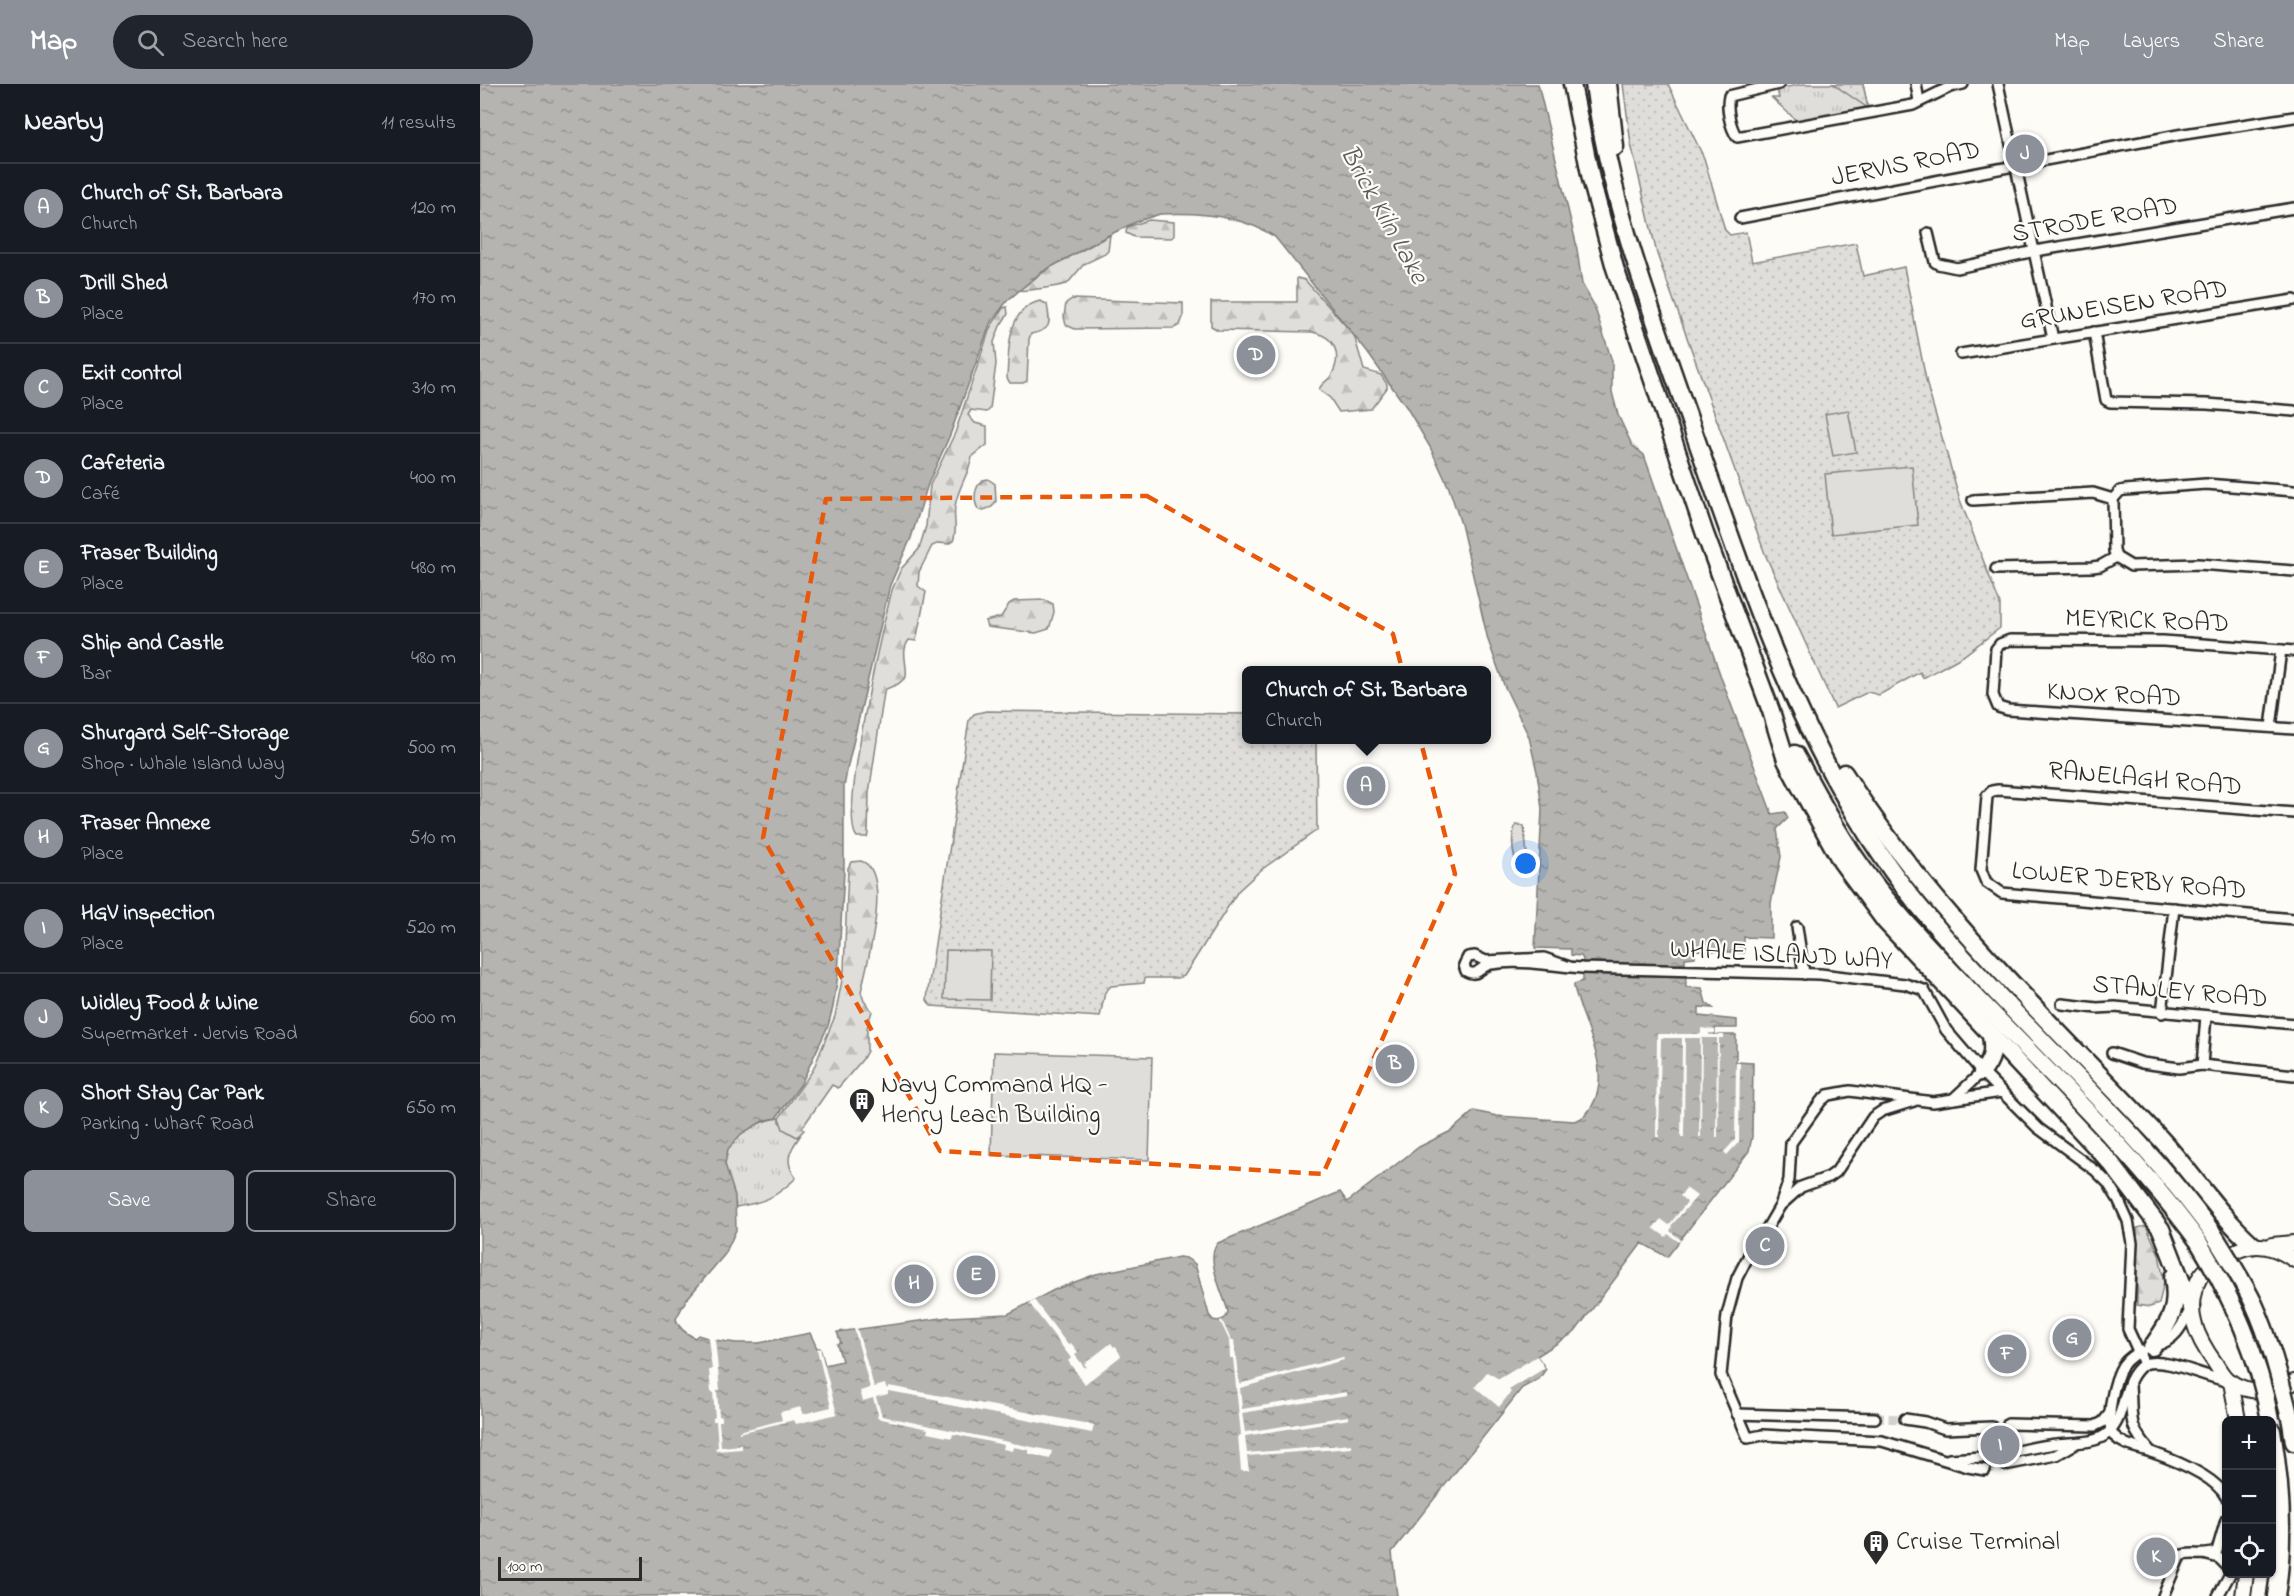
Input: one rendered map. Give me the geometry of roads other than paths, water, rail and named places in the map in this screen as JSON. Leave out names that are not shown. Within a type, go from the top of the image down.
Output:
[{"type":"highway","points":[[1562,84],[1626,302],[1705,534],[1771,711],[1786,760],[1841,861],[1885,921],[2111,1163],[2151,1214],[2167,1240],[2191,1307]]},
{"type":"highway","points":[[1572,84],[1591,179]]},
{"type":"highway","points":[[1593,84],[1624,223],[1672,369],[1728,531],[1777,658],[1830,772],[1866,830],[1917,903],[2180,1188],[2205,1237],[2239,1315],[2260,1374],[2269,1416]]},
{"type":"highway","points":[[1608,84],[1624,223]]},
{"type":"highway","points":[[1794,698],[1868,811],[1942,908],[2160,1137],[2231,1224],[2260,1245]]},
{"type":"highway","points":[[1771,711],[1825,807],[1869,878],[1938,957],[2018,1042],[2084,1107],[2238,1274],[2255,1306],[2277,1370],[2294,1442]]},
{"type":"highway","points":[[1982,1072],[1989,1063],[1993,1051],[1991,1036]]},
{"type":"highway","points":[[2145,1350],[2172,1317],[2176,1300],[2170,1265],[2151,1214]]},
{"type":"highway","points":[[2276,1456],[2279,1471],[2281,1529],[2276,1596]]},
{"type":"main road","points":[[2237,1416],[2229,1381],[2197,1334],[2192,1320],[2191,1307],[2198,1280],[2203,1273],[2237,1250],[2294,1242]]},
{"type":"main road","points":[[2260,1245],[2284,1253],[2294,1260]]},
{"type":"main road","points":[[2229,1381],[2246,1389],[2264,1392],[2287,1387],[2294,1382]]},
{"type":"main road","points":[[2243,1596],[2245,1578]]},
{"type":"street","points":[[1779,84],[1729,96],[1731,122],[1737,137],[1913,105],[1919,100],[1963,84]]},
{"type":"street","points":[[1916,84],[1919,100]]},
{"type":"street","points":[[1998,84],[2053,339]]},
{"type":"street","name":"JERVIS ROAD","points":[[1740,218],[2178,135],[2294,117]]},
{"type":"street","name":"STRODE ROAD","points":[[1944,265],[1957,268],[2035,251],[2294,208]]},
{"type":"street","points":[[1928,233],[1933,259],[1938,264],[1944,265]]},
{"type":"street","points":[[1928,268],[1944,265]]},
{"type":"street","name":"GRUNEISEN ROAD","points":[[1961,354],[2294,300]]},
{"type":"street","points":[[2094,332],[2106,400],[2110,402],[2207,404],[2294,411]]},
{"type":"street","points":[[2294,491],[2206,484],[2125,490],[2120,491],[2113,499],[2114,551],[2116,557],[2131,566],[2198,564],[2294,571]]},
{"type":"street","points":[[1973,500],[2093,492],[2113,499]]},
{"type":"street","points":[[1996,569],[2092,567],[2105,564],[2116,557]]},
{"type":"street","name":"MEYRICK ROAD","points":[[2000,644],[2013,639],[2163,641],[2294,651]]},
{"type":"street","name":"KNOX ROAD","points":[[2000,644],[1996,653],[1994,695],[1996,705],[2004,710],[2294,729]]},
{"type":"street","points":[[2271,727],[2282,650]]},
{"type":"street","name":"RANELAGH ROAD","points":[[1992,791],[2006,790],[2294,813]]},
{"type":"street","name":"LOWER DERBY ROAD","points":[[1992,791],[1986,798],[1981,870],[1986,882],[1996,891],[2294,919]]},
{"type":"street","points":[[2162,1012],[2174,908]]},
{"type":"street","points":[[1797,927],[1804,974]]},
{"type":"street","points":[[1475,956],[1486,961],[1544,958],[1570,967],[1537,963],[1499,964],[1489,965],[1476,974],[1470,974],[1465,970],[1464,965],[1469,957],[1475,956]]},
{"type":"street","points":[[1479,958],[1482,964],[1480,970]]},
{"type":"street","name":"WHALE ISLAND WAY","points":[[1570,967],[1804,974],[1905,984],[1924,990],[1946,1030],[1982,1072],[2038,1128],[2096,1171],[2118,1199],[2128,1221],[2133,1243],[2128,1329],[2145,1350],[2144,1364]]},
{"type":"street","name":"STANLEY ROAD","points":[[2062,1004],[2294,1024]]},
{"type":"street","points":[[2202,1065],[2206,1016]]},
{"type":"street","points":[[2112,1053],[2150,1065],[2180,1068],[2202,1065],[2294,1075]]},
{"type":"street","points":[[1952,1100],[1982,1072]]},
{"type":"street","points":[[1766,1230],[1780,1206],[1790,1180],[1791,1143],[1824,1098],[1834,1093],[1850,1091],[1933,1102],[2002,1092]]},
{"type":"street","points":[[1780,1206],[1801,1187],[1836,1172],[1873,1117],[1882,1111],[1916,1100]]},
{"type":"street","points":[[1752,1249],[1737,1278],[1727,1315],[1721,1375],[1748,1438],[1763,1434],[1877,1440],[1985,1470]]},
{"type":"street","points":[[2191,1307],[2175,1336],[2164,1344],[2145,1350],[2127,1360],[2121,1370],[2110,1412],[2111,1431],[2116,1438],[2128,1446],[2151,1452],[2214,1482],[2222,1492]]},
{"type":"street","points":[[2003,1454],[2052,1444],[2077,1443],[2101,1438],[2111,1431],[2118,1421],[2122,1403],[2135,1371],[2144,1364],[2167,1364],[2210,1378],[2229,1381]]},
{"type":"street","points":[[2130,1383],[2131,1421],[2134,1431],[2151,1452]]},
{"type":"street","points":[[2007,1424],[2095,1426],[2104,1421],[2110,1412]]},
{"type":"street","points":[[1737,1414],[1875,1418]]},
{"type":"street","points":[[1905,1419],[1925,1422],[1945,1429],[1992,1427]]},
{"type":"street","points":[[2005,1465],[2056,1455],[2077,1443]]},
{"type":"street","points":[[1937,1458],[1982,1457]]},
{"type":"street","points":[[2207,1555],[2218,1549],[2225,1524]]},
{"type":"street","points":[[2163,1596],[2180,1556],[2207,1555],[2222,1562]]},
{"type":"street","points":[[2218,1596],[2228,1578]]},
{"type":"water","name":"Brick Kiln Lake","points":[[480,84],[1538,84],[1576,243],[1582,284],[1594,305],[1612,361],[1612,392],[1618,415],[1632,445],[1644,455],[1722,680],[1772,814],[1785,812],[1788,818],[1777,829],[1781,857],[1771,903],[1771,938],[1744,937],[1744,953],[1695,950],[1695,957],[1685,958],[1686,987],[1702,988],[1706,1003],[1713,1008],[1699,1007],[1699,1016],[1737,1020],[1737,1028],[1715,1028],[1715,1035],[1736,1035],[1736,1062],[1753,1063],[1752,1137],[1749,1151],[1667,1257],[1642,1243],[1575,1332],[1537,1356],[1546,1369],[1539,1379],[1522,1388],[1392,1552],[1397,1596],[480,1596]],"holes":[[[1160,214],[1205,215],[1235,220],[1275,237],[1367,352],[1407,408],[1430,447],[1449,488],[1461,524],[1488,640],[1504,685],[1529,737],[1537,772],[1542,809],[1535,948],[1571,949],[1571,955],[1581,956],[1583,959],[1583,981],[1574,984],[1574,987],[1598,1062],[1598,1092],[1592,1106],[1584,1116],[1574,1121],[1497,1116],[1474,1111],[1451,1131],[1419,1147],[1347,1202],[1340,1192],[1218,1243],[1214,1249],[1214,1266],[1228,1311],[1227,1316],[1221,1320],[1213,1320],[1209,1315],[1195,1264],[1186,1258],[1179,1257],[1096,1274],[1054,1290],[1008,1314],[949,1317],[837,1332],[841,1343],[837,1344],[842,1361],[825,1365],[820,1348],[817,1348],[810,1333],[759,1343],[715,1340],[709,1342],[708,1338],[698,1335],[695,1338],[686,1333],[676,1319],[686,1300],[725,1254],[736,1230],[735,1196],[725,1164],[728,1149],[741,1134],[763,1121],[776,1118],[801,1084],[828,1026],[838,975],[844,872],[844,787],[848,765],[890,585],[911,538],[928,484],[950,435],[990,324],[1007,301],[1040,273],[1138,221]]]},
{"type":"tunnel","points":[[1752,1249],[1766,1230]]},
{"type":"tunnel","points":[[1875,1418],[1905,1419]]},
{"type":"tunnel","points":[[1982,1457],[2003,1454]]},
{"type":"tunnel","points":[[1985,1470],[2005,1465]]},
{"type":"place","name":"Widley Food & Wine","points":[[2025,154]]},
{"type":"place","name":"Cafeteria","points":[[1256,355]]},
{"type":"place","name":"Church of St. Barbara","points":[[1366,786]]},
{"type":"place","name":"Drill Shed","points":[[1395,1064]]},
{"type":"place","name":"Navy Command HQ - Henry Leach Building","points":[[862,1124]]},
{"type":"place","name":"Exit control","points":[[1765,1246]]},
{"type":"place","name":"Fraser Building","points":[[976,1275]]},
{"type":"place","name":"Fraser Annexe","points":[[914,1284]]},
{"type":"place","name":"Shurgard Self-Storage","points":[[2072,1338]]},
{"type":"place","name":"Ship and Castle","points":[[2007,1354]]},
{"type":"place","name":"HGV inspection","points":[[2000,1445]]},
{"type":"place","name":"Short Stay Car Park","points":[[2156,1557]]},
{"type":"place","name":"Cruise Terminal","points":[[1876,1566]]}]
